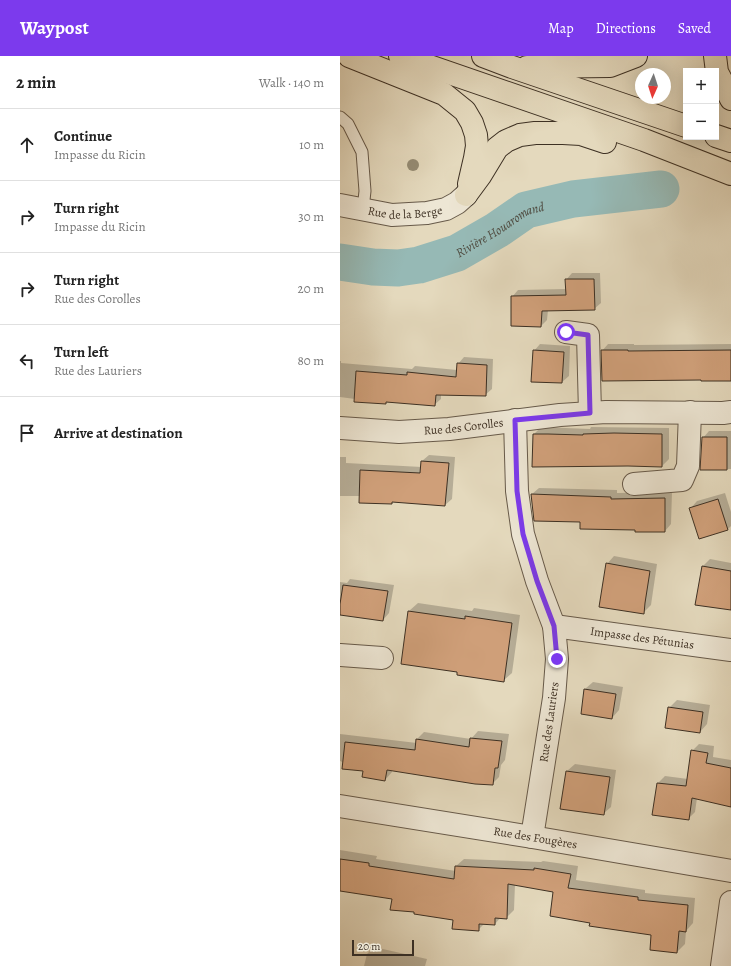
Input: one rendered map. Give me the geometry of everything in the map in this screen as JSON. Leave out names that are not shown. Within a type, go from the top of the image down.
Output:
[{"type":"highway","points":[[349,56],[444,94],[465,111],[472,123],[476,135],[477,146],[466,195]]},
{"type":"highway","points":[[400,56],[644,140],[731,174]]},
{"type":"highway","points":[[483,56],[683,125]]},
{"type":"highway","points":[[512,67],[610,66],[636,56]]},
{"type":"highway","points":[[715,56],[717,72],[731,99]]},
{"type":"highway","points":[[466,195],[480,176],[497,148],[506,141],[520,135],[535,133],[563,132],[581,134],[672,166],[731,179]]},
{"type":"highway","points":[[719,137],[731,141]]},
{"type":"street","name":"Rue de la Berge","points":[[340,205],[392,215],[427,213],[446,209],[457,203],[466,195]]},
{"type":"street","points":[[566,332],[588,335],[590,413]]},
{"type":"street","name":"Rue des Corolles","points":[[340,428],[399,432],[449,429],[515,420],[606,412],[731,412]]},
{"type":"street","points":[[634,484],[682,480],[688,466],[690,412]]},
{"type":"street","name":"Rue des Lauriers","points":[[515,420],[517,491],[523,534],[537,581],[554,626],[557,659],[554,698],[532,837]]},
{"type":"street","name":"Impasse des Pétunias","points":[[554,626],[731,650]]},
{"type":"street","points":[[340,655],[382,658]]},
{"type":"street","name":"Rue des Fougères","points":[[340,806],[731,871]]},
{"type":"street","points":[[722,966],[731,902]]},
{"type":"lane","points":[[340,118],[348,124],[362,152],[365,191],[364,209]]},
{"type":"building","points":[[565,279],[594,279],[595,310],[542,311],[541,327],[511,326],[511,296],[566,295]]},
{"type":"building","points":[[533,350],[564,352],[562,383],[531,382]]},
{"type":"building","points":[[601,350],[731,350],[731,381],[602,381]]},
{"type":"building","points":[[457,363],[487,365],[486,396],[436,395],[435,406],[386,402],[386,404],[354,402],[356,371],[407,375],[407,372],[456,377]]},
{"type":"building","points":[[614,433],[662,434],[662,467],[532,467],[533,434],[583,435]]},
{"type":"building","points":[[702,437],[727,437],[727,470],[700,470]]},
{"type":"building","points":[[421,461],[449,463],[445,506],[392,502],[392,504],[359,503],[360,470],[420,473]]},
{"type":"building","points":[[531,494],[611,497],[611,499],[665,498],[665,532],[580,529],[580,522],[534,521]]},
{"type":"building","points":[[718,499],[728,530],[699,539],[689,508]]},
{"type":"building","points":[[606,563],[650,571],[644,614],[599,607]]},
{"type":"building","points":[[702,566],[731,571],[731,610],[695,605]]},
{"type":"building","points":[[343,585],[388,591],[383,621],[340,615]]},
{"type":"building","points":[[408,611],[465,619],[465,616],[512,623],[504,682],[457,675],[457,672],[401,664]]},
{"type":"building","points":[[584,689],[616,694],[612,719],[581,714]]},
{"type":"building","points":[[668,707],[703,712],[700,733],[665,728]]},
{"type":"building","points":[[470,738],[502,741],[498,768],[495,768],[493,785],[475,784],[387,770],[385,781],[362,777],[363,771],[342,769],[345,742],[415,750],[416,739],[469,747]]},
{"type":"building","points":[[691,750],[708,753],[706,763],[731,768],[731,807],[692,798],[689,820],[652,815],[657,783],[686,786]]},
{"type":"building","points":[[566,771],[610,777],[604,815],[560,809]]},
{"type":"building","points":[[340,859],[369,863],[369,866],[454,879],[455,866],[534,870],[534,868],[571,874],[568,888],[638,897],[638,900],[688,905],[686,932],[679,931],[677,953],[650,950],[651,935],[589,926],[590,923],[550,916],[553,892],[508,884],[507,919],[495,918],[495,925],[479,924],[479,931],[452,929],[453,920],[414,914],[414,912],[390,910],[392,899],[340,891]]},
{"type":"waterway","name":"Rivière Houaromand","points":[[340,262],[373,267],[398,268],[419,265],[457,253],[497,230],[526,210],[573,199],[661,189]]},
{"type":"route","points":[[557,659],[554,626],[537,581],[523,534],[517,491],[515,420],[590,413],[588,335],[566,332]]}]
